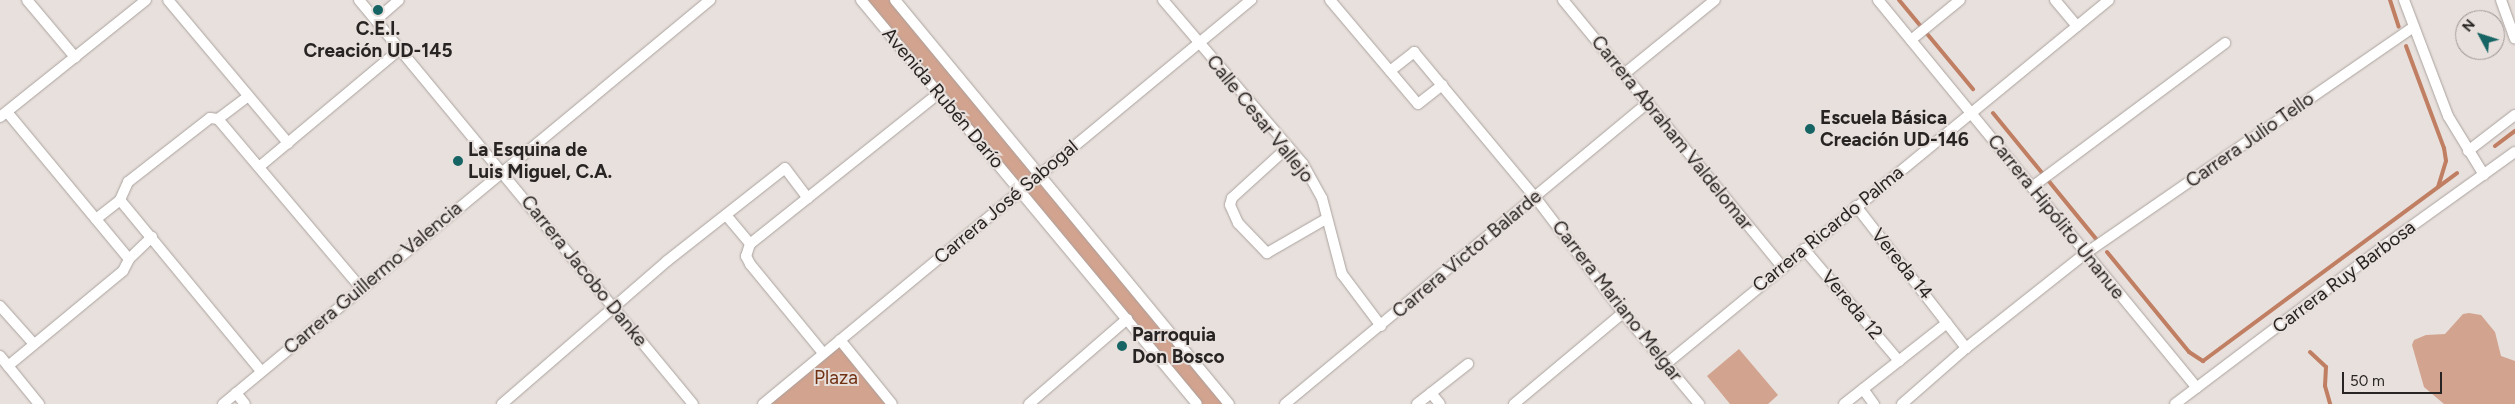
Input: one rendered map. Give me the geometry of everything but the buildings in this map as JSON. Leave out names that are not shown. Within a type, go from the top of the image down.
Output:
[{"type":"street","points":[[27,0],[75,57]]},
{"type":"street","points":[[129,259],[3,114],[146,0]]},
{"type":"street","points":[[168,0],[288,143]]},
{"type":"street","name":"Carrera Jacobo Danke","points":[[359,0],[693,404]]},
{"type":"street","points":[[376,20],[399,0]]},
{"type":"street","name":"Carrera Guillermo Valencia","points":[[222,404],[710,0]]},
{"type":"street","name":"Avenida Rubén Darío","points":[[861,0],[1196,404]]},
{"type":"street","name":"Avenida Rubén Darío","points":[[895,0],[1229,404]]},
{"type":"street","name":"Calle Cesar Vallejo","points":[[1163,0],[1288,147],[1318,190],[1342,274],[1381,326]]},
{"type":"street","name":"Carrera José Sabogal","points":[[763,404],[1251,0]]},
{"type":"street","points":[[1330,0],[1418,104],[1442,85]]},
{"type":"street","points":[[1624,74],[1715,0]]},
{"type":"street","name":"Carrera Hipólito Unanue","points":[[1878,0],[2197,388]]},
{"type":"street","points":[[1911,40],[1960,0]]},
{"type":"street","points":[[2055,0],[2077,26]]},
{"type":"street","name":"Carrera Ricardo Palma","points":[[1666,364],[1804,248],[2109,0]]},
{"type":"street","points":[[2404,0],[2448,116],[2484,175]]},
{"type":"street","points":[[2501,0],[2515,38]]},
{"type":"street","name":"Carrera Abraham Valdelomar","points":[[1565,1],[1782,267]]},
{"type":"street","name":"Carrera Julio Tello","points":[[1902,404],[1966,348],[2086,253],[2414,27]]},
{"type":"street","points":[[2032,187],[2224,43]]},
{"type":"street","points":[[259,167],[400,49]]},
{"type":"street","name":"Carrera Mariano Melgar","points":[[1390,71],[1414,52],[1535,197],[1623,314],[1699,404]]},
{"type":"street","points":[[824,354],[750,264],[746,256],[750,244],[939,93]]},
{"type":"street","points":[[218,119],[248,96]]},
{"type":"street","name":"Carrera Victor Balarde","points":[[1285,404],[1648,103]]},
{"type":"street","points":[[2468,151],[2515,115]]},
{"type":"street","points":[[96,220],[120,200],[128,182],[210,118],[218,119],[361,288]]},
{"type":"street","points":[[1288,147],[1232,198],[1230,205],[1238,223],[1267,253],[1326,219]]},
{"type":"street","name":"Carrera Ruy Barbosa","points":[[2175,404],[2515,152]]},
{"type":"street","points":[[508,402],[613,308],[784,168],[808,198]]},
{"type":"street","points":[[120,200],[261,371]]},
{"type":"street","name":"Vereda 14","points":[[1856,206],[1966,348]]},
{"type":"street","points":[[726,215],[750,244]]},
{"type":"street","points":[[8,366],[34,344],[43,340],[123,271],[129,259],[152,237]]},
{"type":"street","name":"Vereda 12","points":[[1804,248],[1899,361]]},
{"type":"street","points":[[0,306],[34,344]]},
{"type":"street","points":[[1516,403],[1623,314]]},
{"type":"street","points":[[1029,404],[1127,319]]},
{"type":"street","points":[[1844,404],[1947,323]]},
{"type":"street","points":[[840,340],[892,404]]},
{"type":"street","points":[[0,356],[39,404]]},
{"type":"street","points":[[1418,404],[1468,364]]},
{"type":"street","points":[[1863,390],[1874,404]]},
{"type":"street","points":[[236,393],[245,404]]},
{"type":"street","points":[[1431,393],[1440,404]]},
{"type":"green space","points":[[861,0],[895,0],[1229,404],[1197,404]]},
{"type":"green space","points":[[2463,314],[2481,315],[2495,332],[2501,356],[2515,361],[2515,404],[2444,404],[2424,387],[2412,345],[2414,340],[2426,335],[2445,334]]},
{"type":"green space","name":"Plaza","points":[[840,340],[892,404],[763,404]]},
{"type":"green space","points":[[1739,349],[1778,395],[1768,404],[1730,404],[1707,376]]},
{"type":"waterway","points":[[1899,0],[1973,89]]},
{"type":"waterway","points":[[2390,0],[2399,27]]},
{"type":"waterway","points":[[2406,46],[2444,148],[2446,161],[2438,187]]},
{"type":"waterway","points":[[1993,113],[2096,239]]},
{"type":"waterway","points":[[2495,146],[2515,131]]},
{"type":"waterway","points":[[2107,252],[2189,352],[2203,361],[2457,173]]},
{"type":"waterway","points":[[2310,352],[2326,367],[2325,386],[2330,404]]},
{"type":"place","name":"C.E.I. Creación UD-145","points":[[378,10]]},
{"type":"place","name":"Escuela Básica Creación UD-146","points":[[1810,129]]},
{"type":"place","name":"La Esquina de Luis Miguel, C.A.","points":[[458,161]]},
{"type":"place","name":"Parroquia Don Bosco","points":[[1122,346]]}]
